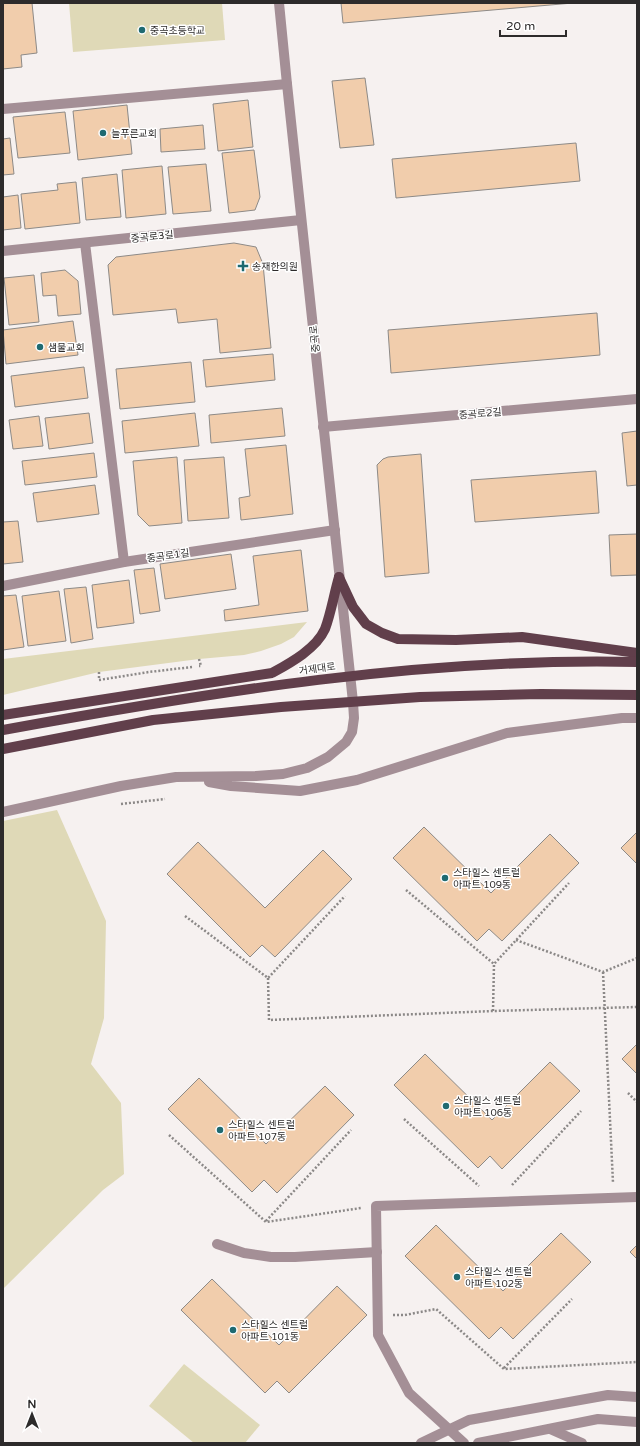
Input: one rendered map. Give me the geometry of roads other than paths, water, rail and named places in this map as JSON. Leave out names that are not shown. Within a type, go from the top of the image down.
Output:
[{"type":"main road","points":[[339,577],[353,607],[366,624],[382,633],[398,639],[456,640],[522,637],[637,653]]},
{"type":"main road","points":[[3,715],[272,673],[296,659],[316,642],[324,630],[339,577]]},
{"type":"main road","name":"거제대로","points":[[3,730],[145,704],[350,676],[447,667],[580,661],[637,662]]},
{"type":"main road","points":[[3,750],[153,720],[353,702],[420,697],[541,694],[637,695]]},
{"type":"street","name":"중곡로","points":[[176,777],[256,776],[283,774],[307,768],[328,757],[346,742],[352,732],[354,718],[279,3]]},
{"type":"street","points":[[3,109],[287,84]]},
{"type":"street","name":"중곡로3길","points":[[3,251],[301,220]]},
{"type":"street","points":[[85,243],[124,562]]},
{"type":"street","name":"중곡로2길","points":[[323,427],[637,399]]},
{"type":"street","name":"중곡로1길","points":[[3,586],[124,562],[334,530]]},
{"type":"street","points":[[3,812],[121,786],[176,777],[232,786],[300,791],[357,780],[507,733],[622,718],[637,718]]},
{"type":"street","points":[[464,1443],[409,1393],[378,1335],[376,1206],[637,1197]]},
{"type":"street","points":[[217,1244],[244,1253],[271,1257],[377,1252]]},
{"type":"street","points":[[421,1443],[469,1420],[608,1395],[637,1397]]},
{"type":"street","points":[[478,1443],[598,1419],[637,1422]]},
{"type":"street","points":[[550,1429],[582,1443]]},
{"type":"place","name":"중곡초등학교","points":[[142,30]]},
{"type":"place","name":"늘푸른교회","points":[[103,133]]},
{"type":"place","name":"송재한의원","points":[[243,266]]},
{"type":"place","name":"샘물교회","points":[[40,347]]},
{"type":"place","name":"스타힐스 센트럴 아파트 109동","points":[[445,878]]},
{"type":"place","name":"스타힐스 센트럴 아파트 106동","points":[[446,1106]]},
{"type":"place","name":"스타힐스 센트럴 아파트 107동","points":[[220,1130]]},
{"type":"place","name":"스타힐스 센트럴 아파트 102동","points":[[457,1277]]},
{"type":"place","name":"스타힐스 센트럴 아파트 101동","points":[[233,1330]]}]
